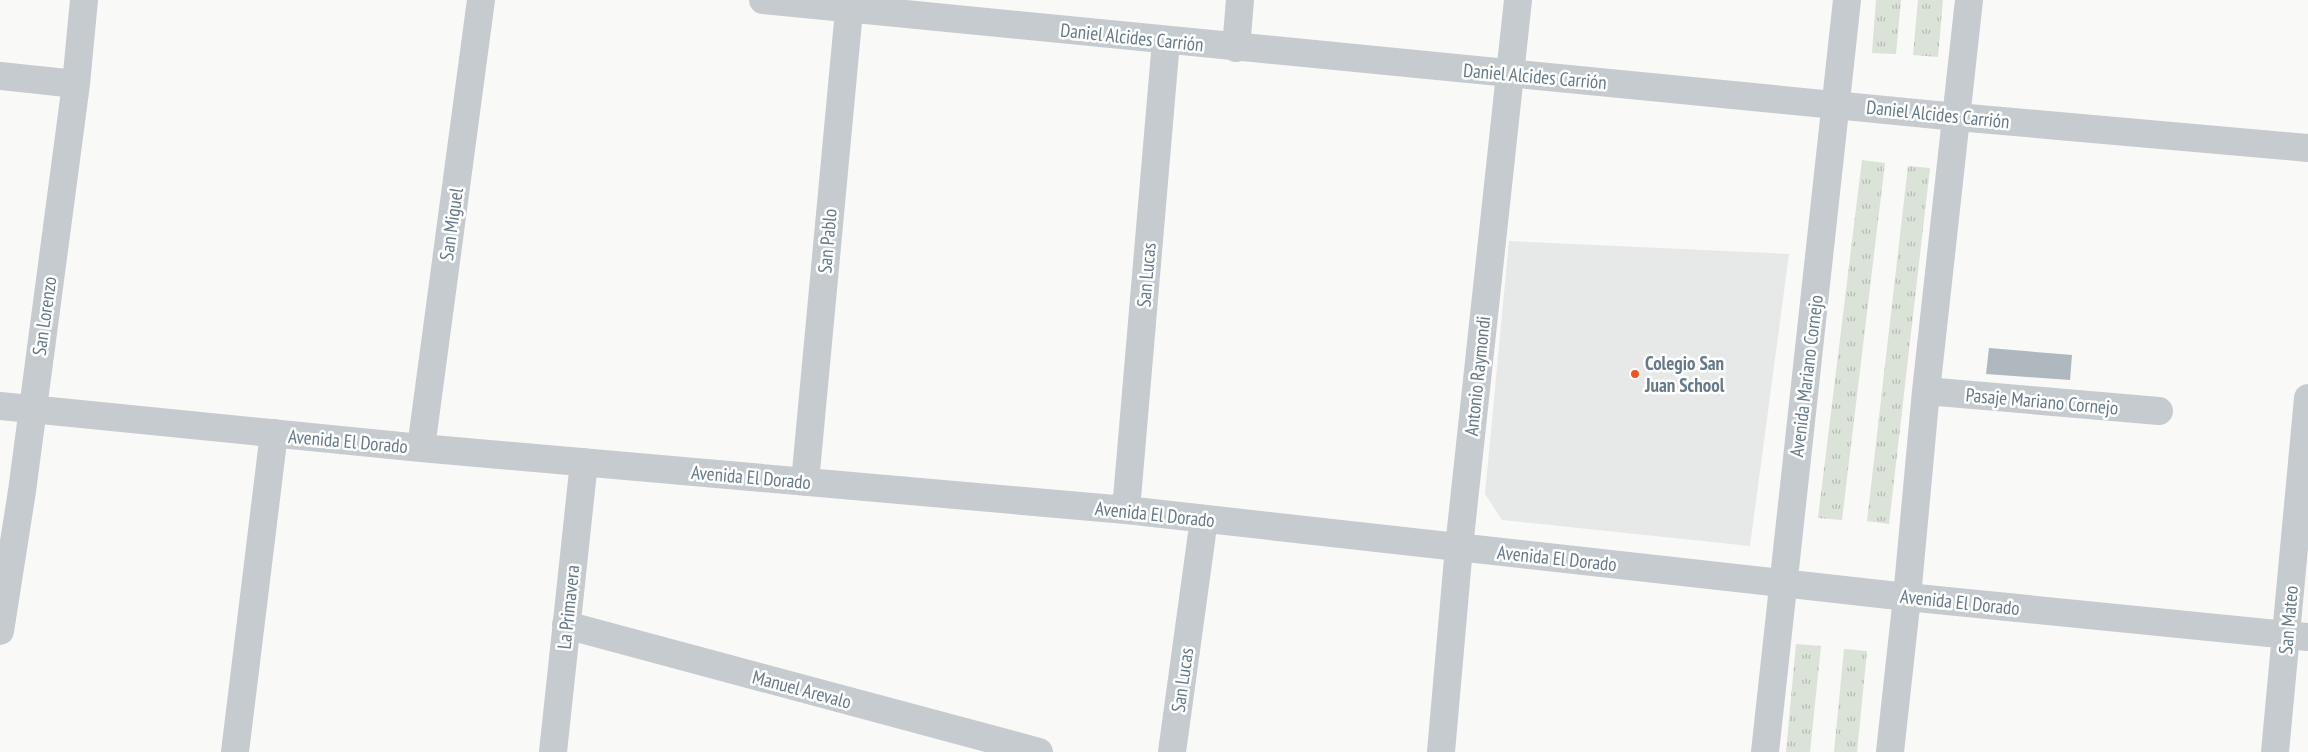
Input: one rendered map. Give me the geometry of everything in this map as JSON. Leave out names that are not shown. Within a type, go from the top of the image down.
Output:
[{"type":"street","name":"San Lorenzo","points":[[0,631],[22,491],[76,84],[84,0]]},
{"type":"street","name":"San Miguel","points":[[421,448],[481,0]]},
{"type":"street","name":"Daniel Alcides Carrión","points":[[763,0],[850,5],[1236,48],[1838,104],[1957,117],[2308,148]]},
{"type":"street","points":[[1236,48],[1240,0]]},
{"type":"street","name":"Antonio Raymondi","points":[[1441,752],[1458,547],[1518,0]]},
{"type":"street","name":"Avenida Mariano Cornejo","points":[[1765,752],[1782,582],[1838,104],[1847,0]]},
{"type":"street","points":[[1890,752],[1907,597],[1926,391],[1969,0]]},
{"type":"street","name":"San Pablo","points":[[805,482],[850,5]]},
{"type":"street","name":"San Lucas","points":[[1126,510],[1166,41]]},
{"type":"street","points":[[0,76],[76,84]]},
{"type":"street","name":"Pasaje Mariano Cornejo","points":[[1926,391],[2159,411]]},
{"type":"street","name":"San Mateo","points":[[2274,752],[2297,636],[2308,398]]},
{"type":"street","name":"Avenida El Dorado","points":[[0,406],[421,448],[1126,510],[1907,597],[2297,636]]},
{"type":"street","points":[[235,752],[274,434]]},
{"type":"street","name":"La Primavera","points":[[553,752],[584,462]]},
{"type":"street","name":"San Lucas","points":[[1172,752],[1204,519]]},
{"type":"street","name":"Manuel Arevalo","points":[[566,625],[1039,752]]},
{"type":"shaded area","name":"Colegio San Juan School","points":[[1509,241],[1789,254],[1750,546],[1502,520],[1485,494]]},
{"type":"green space","points":[[1876,0],[1901,0],[1896,54],[1872,53]]},
{"type":"green space","points":[[1918,0],[1943,0],[1938,57],[1913,55]]},
{"type":"green space","points":[[1862,160],[1885,163],[1842,520],[1818,518]]},
{"type":"green space","points":[[1908,166],[1930,168],[1889,524],[1867,521]]},
{"type":"green space","points":[[1796,644],[1821,646],[1810,752],[1786,752]]},
{"type":"green space","points":[[1844,649],[1867,651],[1857,752],[1834,752]]},
{"type":"building","points":[[1989,348],[2072,355],[2070,380],[1986,374]]},
{"type":"place","name":"Colegio San Juan School","points":[[1635,374]]}]
